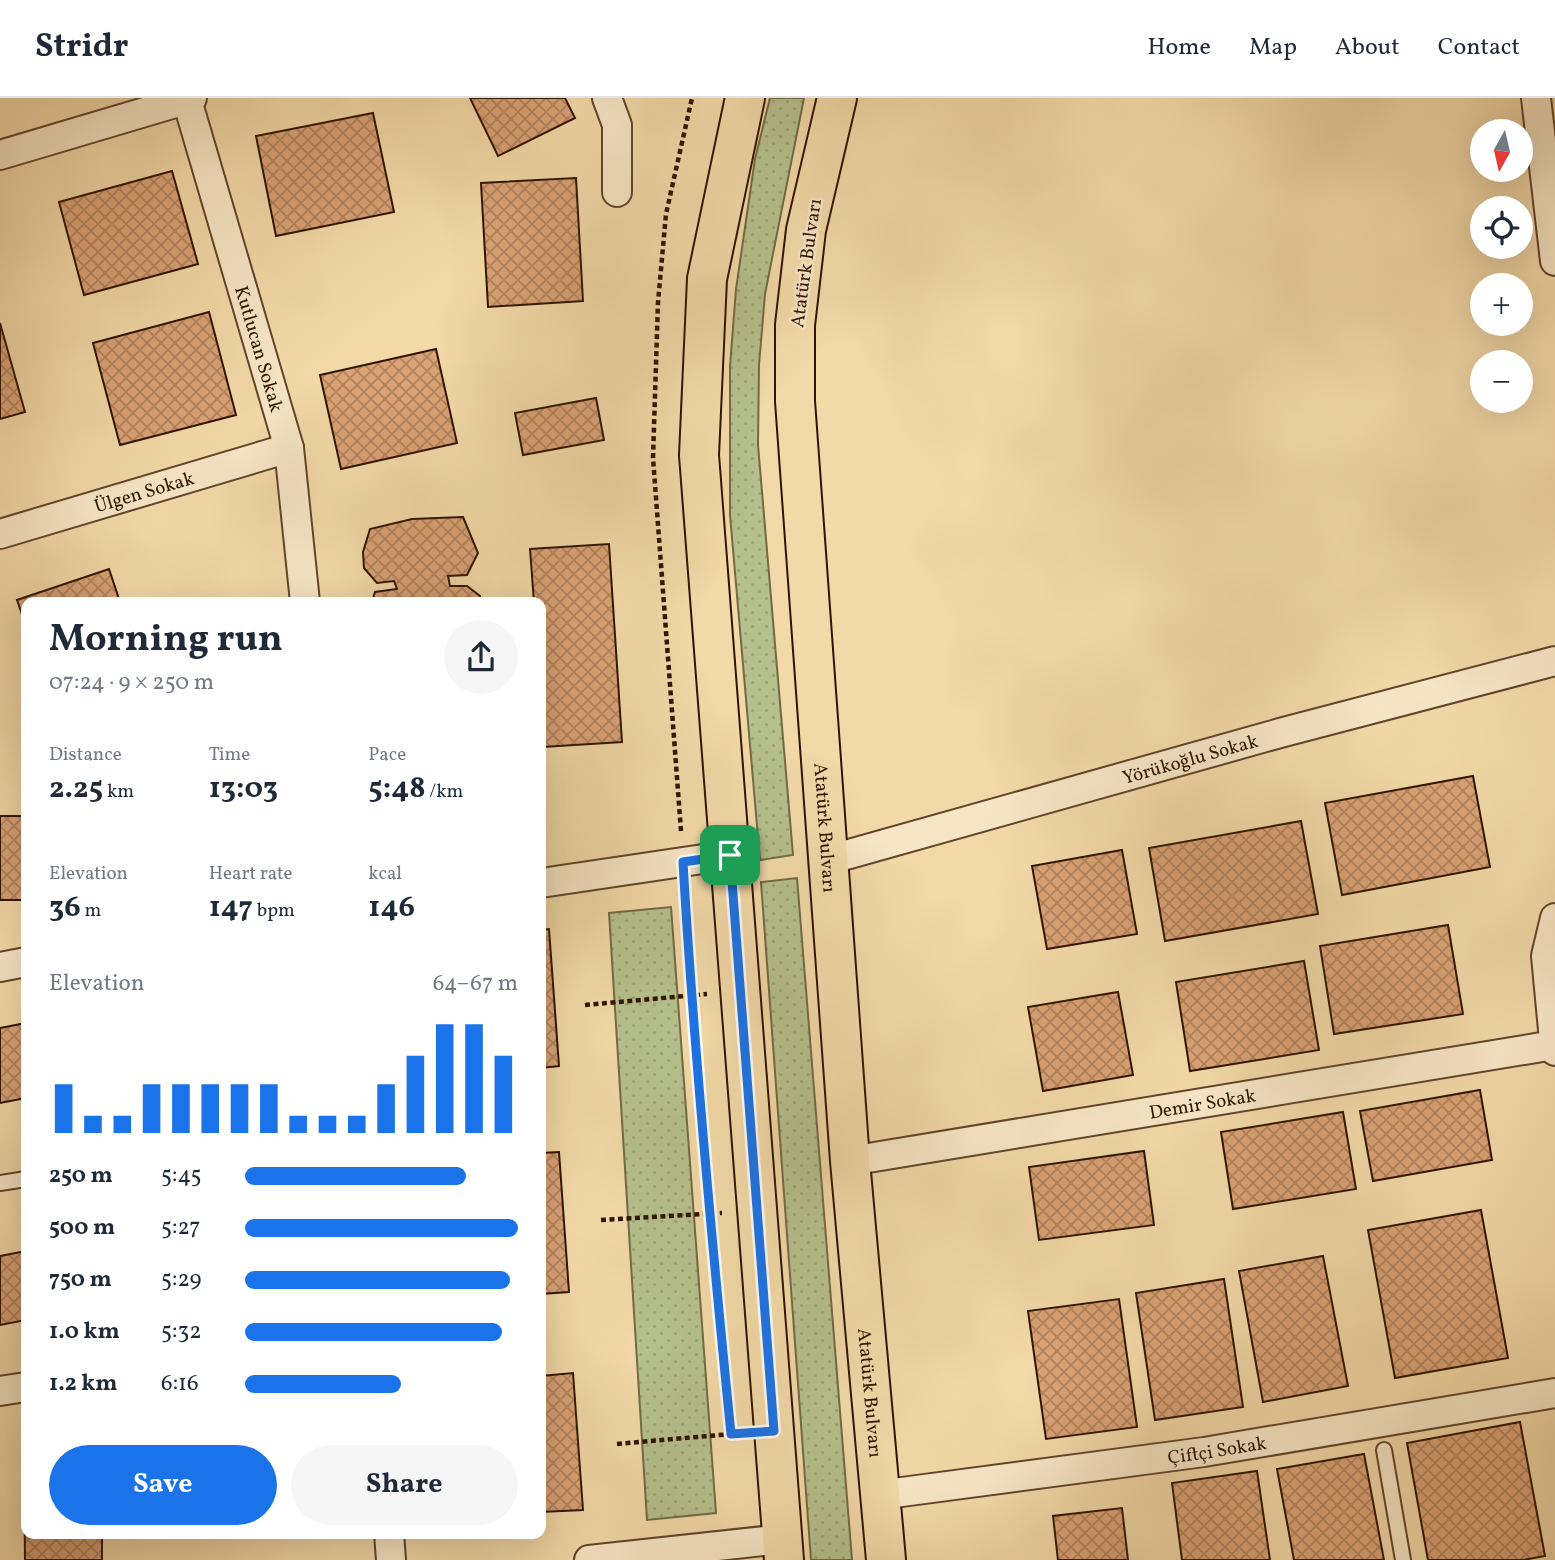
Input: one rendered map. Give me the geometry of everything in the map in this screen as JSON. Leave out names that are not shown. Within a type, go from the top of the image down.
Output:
[{"type":"main road","points":[[745,98],[708,279],[699,455],[783,1550]]},
{"type":"main road","name":"Atatürk Bulvarı","points":[[837,98],[806,230],[795,325],[795,401],[850,1161],[886,1560]]},
{"type":"street","points":[[607,98],[617,125],[617,191]]},
{"type":"street","points":[[1536,98],[1555,261]]},
{"type":"street","points":[[0,155],[190,99]]},
{"type":"street","name":"Kutlucan Sokak","points":[[190,99],[289,448],[304,597]]},
{"type":"street","name":"Ülgen Sokak","points":[[0,534],[289,448]]},
{"type":"street","name":"Yörükoğlu Sokak","points":[[828,860],[1280,733],[1555,661]]},
{"type":"street","points":[[546,882],[730,855]]},
{"type":"street","points":[[1555,918],[1546,956],[1555,1048]]},
{"type":"street","points":[[0,967],[21,963]]},
{"type":"street","name":"Demir Sokak","points":[[850,1161],[1555,1048]]},
{"type":"street","points":[[0,1391],[21,1388]]},
{"type":"street","name":"Çiftçi Sokak","points":[[879,1495],[1204,1451],[1555,1393]]},
{"type":"street","points":[[389,1539],[391,1560]]},
{"type":"street","points":[[589,1560],[783,1550]]},
{"type":"lane","points":[[0,1183],[21,1180]]},
{"type":"lane","points":[[1384,1450],[1403,1560]]},
{"type":"path","points":[[692,98],[666,214],[658,302],[653,458],[683,862],[690,995],[731,1434]]},
{"type":"path","points":[[585,1004],[740,991]]},
{"type":"path","points":[[601,1220],[757,1212]]},
{"type":"path","points":[[617,1444],[774,1431]]},
{"type":"green space","points":[[770,98],[804,98],[765,294],[759,365],[758,445],[793,855],[760,860],[730,515],[730,366],[736,289],[755,159]]},
{"type":"green space","points":[[797,878],[852,1560],[811,1560],[761,882]]},
{"type":"green space","points":[[671,907],[716,1513],[647,1520],[609,913]]},
{"type":"building","points":[[470,98],[565,98],[575,118],[498,156]]},
{"type":"building","points":[[373,113],[394,212],[276,236],[256,136]]},
{"type":"building","points":[[172,171],[198,264],[84,295],[59,202]]},
{"type":"building","points":[[576,178],[583,301],[488,307],[481,183]]},
{"type":"building","points":[[209,312],[236,415],[120,445],[93,343]]},
{"type":"building","points":[[0,323],[25,412],[0,419]]},
{"type":"building","points":[[436,349],[457,443],[341,469],[320,375]]},
{"type":"building","points":[[596,398],[604,440],[523,455],[515,413]]},
{"type":"building","points":[[463,517],[478,553],[467,575],[448,576],[450,586],[467,586],[480,597],[374,597],[375,592],[397,589],[394,581],[377,583],[364,568],[363,552],[370,529],[412,519]]},
{"type":"building","points":[[609,544],[622,742],[546,747],[546,597],[534,597],[530,549]]},
{"type":"building","points":[[109,569],[118,597],[26,597]]},
{"type":"building","points":[[1473,776],[1490,867],[1342,895],[1325,803]]},
{"type":"building","points":[[0,816],[21,816],[21,900],[0,900]]},
{"type":"building","points":[[1301,821],[1318,914],[1165,941],[1149,848]]},
{"type":"building","points":[[1122,850],[1137,934],[1047,949],[1032,866]]},
{"type":"building","points":[[1448,925],[1463,1014],[1334,1034],[1320,946]]},
{"type":"building","points":[[546,929],[549,929],[559,1066],[546,1067]]},
{"type":"building","points":[[1304,961],[1319,1050],[1190,1071],[1176,982]]},
{"type":"building","points":[[1118,992],[1133,1075],[1043,1091],[1028,1007]]},
{"type":"building","points":[[21,1024],[21,1099],[0,1103],[0,1028]]},
{"type":"building","points":[[1480,1090],[1492,1160],[1373,1181],[1360,1111]]},
{"type":"building","points":[[1343,1112],[1356,1189],[1233,1209],[1221,1132]]},
{"type":"building","points":[[1144,1151],[1154,1225],[1039,1240],[1029,1167]]},
{"type":"building","points":[[559,1152],[569,1292],[546,1294],[546,1153]]},
{"type":"building","points":[[1481,1210],[1508,1358],[1395,1378],[1368,1230]]},
{"type":"building","points":[[21,1252],[21,1321],[0,1325],[0,1256]]},
{"type":"building","points":[[1323,1256],[1348,1386],[1263,1402],[1239,1271]]},
{"type":"building","points":[[1224,1279],[1243,1407],[1155,1420],[1136,1293]]},
{"type":"building","points":[[1119,1299],[1137,1427],[1046,1439],[1028,1311]]},
{"type":"building","points":[[573,1373],[583,1510],[546,1512],[546,1376]]},
{"type":"building","points":[[1520,1422],[1545,1556],[1523,1560],[1428,1560],[1407,1443]]},
{"type":"building","points":[[1364,1454],[1384,1560],[1294,1560],[1277,1469]]},
{"type":"building","points":[[1257,1471],[1270,1560],[1182,1560],[1172,1483]]},
{"type":"building","points":[[1122,1508],[1128,1560],[1058,1560],[1053,1516]]},
{"type":"building","points":[[25,1539],[102,1539],[102,1560],[25,1560]]},
{"type":"route","points":[[730,855],[774,1431],[731,1434],[702,1141],[683,862],[730,855]]}]
